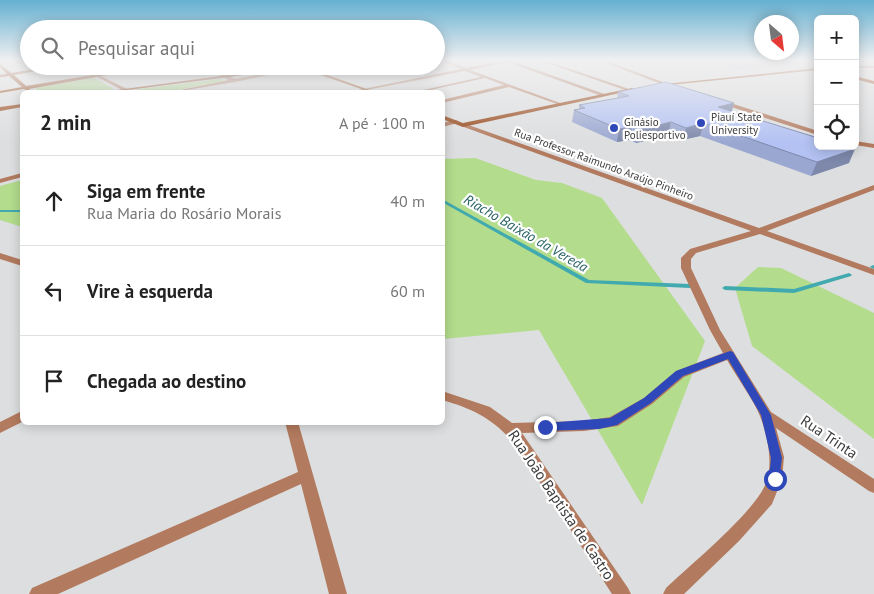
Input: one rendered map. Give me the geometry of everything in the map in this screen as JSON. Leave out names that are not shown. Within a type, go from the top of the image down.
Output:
[{"type":"street","points":[[0,92],[26,88],[29,90]]},
{"type":"street","points":[[133,90],[149,88]]},
{"type":"street","points":[[360,88],[367,90]]},
{"type":"street","points":[[360,90],[370,88]]},
{"type":"street","points":[[445,101],[501,88]]},
{"type":"street","points":[[513,88],[558,104]]},
{"type":"street","points":[[584,88],[604,95]]},
{"type":"street","points":[[623,88],[630,90]]},
{"type":"street","points":[[445,125],[639,88]]},
{"type":"street","points":[[677,88],[683,90]]},
{"type":"street","points":[[716,101],[814,132]]},
{"type":"street","points":[[0,109],[20,106]]},
{"type":"street","name":"Rua Professor Raimundo Araújo Pinheiro","points":[[445,118],[757,232],[874,272]]},
{"type":"street","points":[[859,144],[874,146]]},
{"type":"street","points":[[0,181],[20,176]]},
{"type":"street","points":[[672,594],[733,536],[768,499],[775,479],[776,458],[766,415],[715,330],[686,268],[686,258],[693,251],[757,232],[874,187]]},
{"type":"street","points":[[0,256],[20,262]]},
{"type":"street","points":[[509,428],[584,426],[613,422],[648,401],[680,374],[730,354]]},
{"type":"street","name":"Rua João Baptista de Castro","points":[[445,396],[485,409],[497,417],[520,440],[622,594]]},
{"type":"street","name":"Rua Trinta","points":[[766,415],[874,488]]},
{"type":"street","points":[[0,428],[20,417]]},
{"type":"street","points":[[292,425],[338,594]]},
{"type":"street","points":[[38,594],[306,475]]},
{"type":"green space","points":[[35,88],[112,88],[114,89],[38,90]]},
{"type":"green space","points":[[151,88],[189,88],[177,90],[133,90]]},
{"type":"green space","points":[[475,158],[536,180],[562,183],[602,198],[705,341],[642,505],[539,330],[445,339],[445,159]]},
{"type":"green space","points":[[20,181],[20,226],[0,220],[0,186]]},
{"type":"green space","points":[[758,267],[781,268],[874,313],[874,439],[752,346],[735,288]]},
{"type":"building","name":"Piauí State University","points":[[639,88],[685,88],[734,103],[718,107],[814,137],[814,150],[852,150],[817,162],[704,123],[686,128],[671,122],[638,130],[632,127],[619,129],[574,110],[585,108],[579,105],[629,96],[618,92]]},
{"type":"waterway","name":"Riacho Baixão da Vereda","points":[[445,202],[588,282],[690,286]]},
{"type":"waterway","name":"Riacho Baixão da Vereda","points":[[0,211],[20,211]]},
{"type":"waterway","name":"Riacho Baixão da Vereda","points":[[725,288],[794,291],[849,275]]},
{"type":"place","name":"Piauí State University","points":[[701,123]]},
{"type":"place","name":"Ginásio Poliesportivo","points":[[614,128]]},
{"type":"route","points":[[545,427],[599,425],[613,422],[648,401],[680,374],[730,354],[766,415],[776,458],[775,479]]}]
